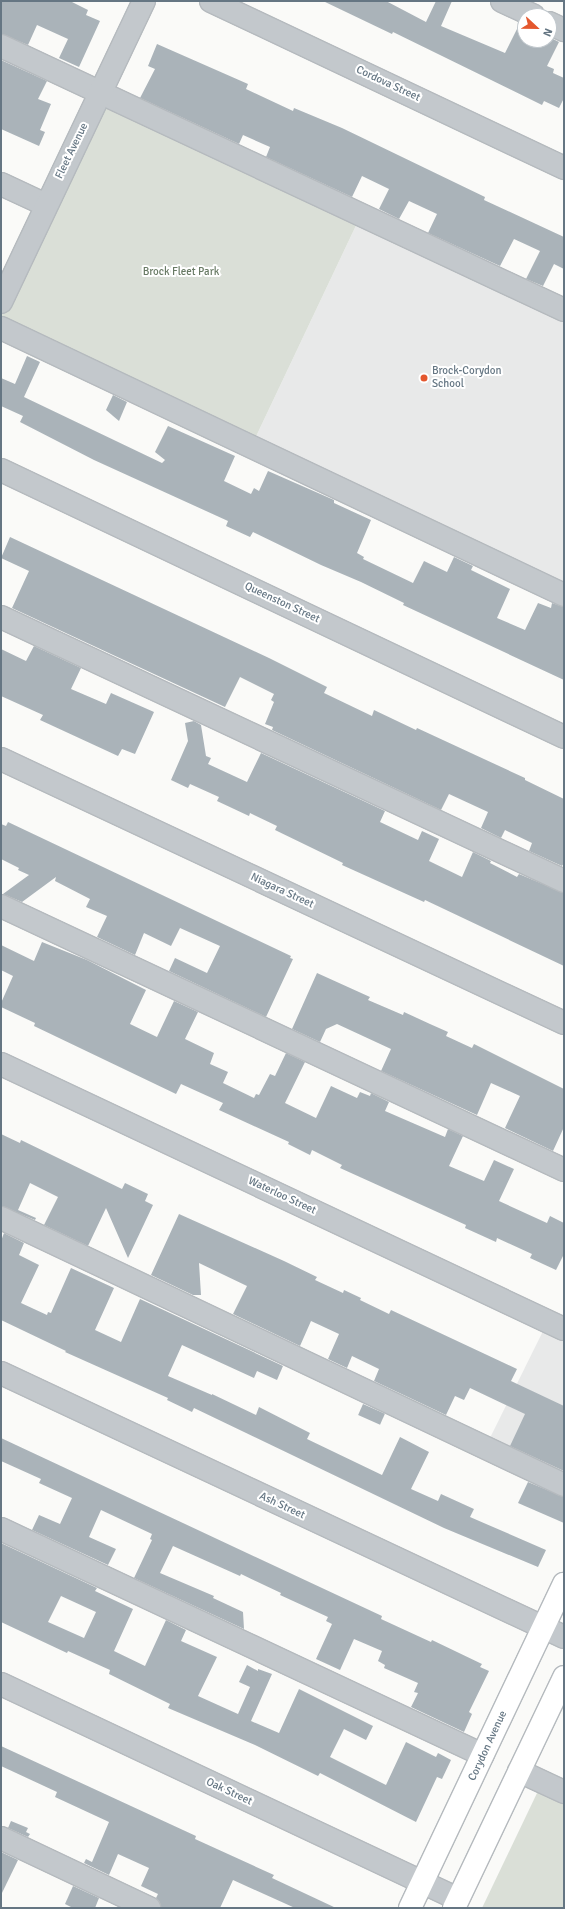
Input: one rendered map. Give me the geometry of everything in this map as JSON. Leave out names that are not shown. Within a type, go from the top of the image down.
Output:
[{"type":"main road","name":"Corydon Avenue","points":[[410,1908],[564,1584]]},
{"type":"main road","points":[[456,1904],[564,1677]]},
{"type":"street","name":"Fleet Avenue","points":[[1,302],[144,1]]},
{"type":"street","name":"Cordova Street","points":[[211,1],[564,168]]},
{"type":"street","points":[[502,1],[517,8]]},
{"type":"street","points":[[1,46],[564,310]]},
{"type":"street","points":[[1,184],[46,205]]},
{"type":"street","points":[[1,328],[564,595]]},
{"type":"street","name":"Queenston Street","points":[[1,470],[564,737]]},
{"type":"street","points":[[1,617],[564,882]]},
{"type":"street","name":"Niagara Street","points":[[1,759],[564,1023]]},
{"type":"street","points":[[1,906],[564,1170]]},
{"type":"street","name":"Waterloo Street","points":[[1,1064],[564,1328]]},
{"type":"street","points":[[1,1218],[564,1485]]},
{"type":"street","name":"Ash Street","points":[[1,1373],[564,1637]]},
{"type":"street","points":[[1,1529],[484,1755]]},
{"type":"street","name":"Oak Street","points":[[1,1684],[422,1882],[456,1904]]},
{"type":"street","points":[[519,1771],[564,1792]]},
{"type":"street","points":[[1,1838],[149,1908]]},
{"type":"shaded area","name":"Brock-Corydon School","points":[[361,215],[564,310],[564,595],[251,447]]},
{"type":"shaded area","points":[[548,1321],[564,1329],[564,1485],[485,1448]]},
{"type":"green space","name":"Brock Fleet Park","points":[[100,93],[361,215],[251,447],[1,328],[1,302]]},
{"type":"green space","points":[[538,1791],[564,1804],[564,1908],[482,1908]]},
{"type":"building","points":[[1,1],[70,1],[88,10],[86,15],[100,21],[79,67],[59,58],[68,39],[37,25],[28,45],[1,34]]},
{"type":"building","points":[[323,1],[386,1],[426,22],[436,1],[452,1],[441,26],[505,53],[517,29],[517,48],[556,48],[547,66],[554,69],[553,73],[564,78],[564,98],[559,108],[544,101],[542,105],[393,32],[392,34]]},
{"type":"building","points":[[157,44],[248,84],[246,89],[293,111],[294,108],[342,128],[485,197],[484,200],[564,237],[564,269],[554,264],[543,286],[526,279],[540,251],[514,239],[500,266],[428,233],[437,214],[409,201],[399,219],[379,209],[389,189],[362,176],[352,197],[266,157],[270,147],[243,135],[239,144],[140,98],[155,69],[148,66]]},
{"type":"building","points":[[1,60],[47,81],[38,99],[51,104],[40,130],[45,132],[39,146],[1,129]]},
{"type":"building","points":[[27,356],[40,362],[24,397],[162,463],[165,460],[155,452],[168,426],[235,456],[224,481],[251,494],[254,488],[259,491],[268,471],[334,500],[334,503],[371,520],[357,553],[364,557],[363,559],[413,583],[424,561],[447,572],[454,557],[473,566],[471,570],[510,589],[497,618],[525,630],[538,603],[551,608],[552,603],[564,607],[564,680],[403,605],[404,603],[361,582],[321,565],[253,532],[250,537],[226,526],[228,521],[94,460],[20,422],[23,416],[1,406],[1,378],[15,384]]},
{"type":"building","points":[[113,395],[127,402],[119,421],[106,410]]},
{"type":"building","points":[[10,537],[269,658],[327,687],[324,693],[372,716],[374,710],[416,730],[417,728],[525,778],[525,780],[564,799],[564,863],[562,866],[529,851],[532,843],[505,830],[501,838],[481,828],[488,812],[449,794],[441,810],[272,730],[273,727],[265,724],[274,702],[271,700],[274,694],[240,677],[225,707],[12,608],[29,571],[1,558]]},
{"type":"building","points":[[34,646],[81,668],[71,689],[106,704],[111,693],[154,712],[135,754],[122,749],[118,756],[40,720],[43,715],[1,696],[1,649],[26,661]]},
{"type":"building","points":[[194,721],[201,725],[206,756],[211,758],[208,764],[247,782],[261,753],[385,811],[380,822],[418,840],[422,831],[439,839],[429,861],[462,877],[473,852],[517,877],[519,874],[564,893],[564,966],[425,900],[424,902],[342,865],[343,863],[275,830],[277,826],[250,813],[249,816],[217,801],[219,797],[190,784],[188,788],[171,780],[188,741],[185,723]]},
{"type":"building","points":[[8,822],[291,956],[290,958],[293,959],[266,1017],[169,971],[175,958],[207,973],[220,946],[180,928],[171,946],[144,933],[135,955],[97,937],[107,916],[86,907],[90,899],[55,881],[56,877],[22,902],[3,894],[29,875],[1,859],[1,824],[6,826]]},
{"type":"building","points":[[42,942],[87,960],[146,990],[130,1024],[157,1037],[174,1001],[198,1012],[185,1039],[214,1053],[210,1064],[228,1072],[223,1083],[254,1098],[256,1094],[259,1095],[270,1074],[275,1076],[286,1053],[305,1062],[285,1103],[316,1118],[331,1086],[357,1098],[360,1092],[370,1096],[371,1093],[389,1102],[385,1111],[445,1137],[448,1129],[463,1136],[449,1166],[484,1181],[494,1160],[514,1169],[499,1201],[547,1223],[550,1216],[564,1223],[564,1254],[556,1270],[530,1258],[532,1254],[497,1238],[496,1242],[465,1228],[466,1225],[340,1168],[342,1165],[312,1150],[310,1155],[288,1144],[289,1142],[219,1110],[223,1103],[181,1084],[176,1094],[34,1026],[35,1023],[1,1007],[1,1003],[13,976],[1,970],[1,945],[34,961]]},
{"type":"building","points":[[317,973],[370,997],[368,1000],[403,1015],[404,1012],[448,1032],[446,1036],[472,1048],[474,1044],[564,1089],[564,1127],[553,1151],[505,1128],[520,1096],[491,1083],[477,1115],[381,1071],[391,1049],[337,1024],[326,1029],[320,1042],[292,1029]]},
{"type":"building","points":[[1,1134],[20,1143],[21,1140],[122,1189],[125,1183],[148,1194],[145,1201],[153,1205],[128,1258],[106,1208],[88,1246],[44,1225],[58,1197],[30,1183],[18,1210],[36,1218],[35,1220],[1,1206]]},
{"type":"building","points":[[179,1214],[284,1261],[317,1277],[315,1280],[343,1293],[344,1290],[361,1298],[360,1300],[389,1314],[391,1310],[517,1369],[511,1381],[564,1406],[564,1471],[510,1446],[525,1414],[470,1388],[464,1400],[455,1396],[446,1415],[374,1381],[379,1369],[352,1356],[347,1368],[328,1359],[339,1334],[311,1321],[300,1346],[233,1314],[247,1286],[199,1263],[201,1295],[193,1295],[151,1275]]},
{"type":"building","points":[[4,1233],[24,1243],[19,1255],[39,1265],[21,1303],[47,1315],[48,1312],[51,1313],[71,1268],[114,1288],[95,1330],[121,1342],[140,1299],[283,1366],[277,1380],[257,1371],[254,1378],[182,1345],[168,1376],[212,1394],[256,1415],[259,1407],[310,1433],[307,1439],[382,1475],[400,1437],[429,1452],[411,1489],[438,1501],[441,1494],[474,1509],[470,1517],[546,1550],[538,1567],[444,1528],[194,1408],[192,1412],[167,1400],[168,1398],[65,1352],[66,1351],[1,1320],[1,1241]]},
{"type":"building","points":[[363,1404],[385,1414],[380,1425],[358,1415]]},
{"type":"building","points":[[1,1438],[382,1616],[381,1619],[431,1642],[432,1640],[482,1664],[480,1667],[489,1671],[469,1712],[472,1714],[464,1732],[411,1707],[418,1693],[414,1692],[418,1683],[384,1668],[385,1665],[378,1661],[382,1651],[354,1639],[340,1670],[316,1659],[332,1624],[326,1621],[328,1617],[280,1595],[281,1593],[241,1574],[240,1576],[173,1546],[160,1573],[214,1596],[213,1598],[243,1612],[244,1629],[134,1578],[152,1540],[150,1539],[152,1534],[101,1510],[89,1537],[116,1549],[108,1565],[32,1530],[39,1515],[60,1524],[72,1498],[39,1483],[41,1479],[1,1461]]},
{"type":"building","points":[[528,1482],[564,1497],[564,1523],[518,1503]]},
{"type":"building","points":[[1,1543],[97,1588],[95,1591],[133,1609],[114,1651],[145,1666],[166,1620],[186,1630],[181,1641],[217,1657],[198,1696],[238,1714],[250,1687],[239,1682],[247,1665],[258,1671],[258,1669],[272,1674],[251,1721],[279,1733],[299,1689],[373,1726],[366,1740],[344,1729],[330,1757],[386,1785],[406,1742],[436,1757],[438,1753],[451,1760],[442,1779],[437,1777],[416,1822],[320,1773],[318,1776],[255,1745],[168,1708],[170,1704],[109,1674],[110,1670],[68,1651],[67,1653],[1,1622]],"holes":[[[61,1596],[96,1612],[84,1638],[48,1622]]]},
{"type":"building","points":[[1,1746],[196,1836],[195,1839],[274,1875],[272,1878],[336,1908],[295,1908],[233,1880],[220,1908],[161,1908],[159,1901],[156,1898],[158,1894],[141,1886],[149,1868],[118,1854],[109,1875],[84,1863],[86,1859],[92,1862],[109,1822],[55,1797],[57,1792],[1,1766]]},
{"type":"building","points":[[11,1821],[28,1828],[26,1832],[30,1834],[28,1837],[8,1828]]},
{"type":"building","points":[[1,1852],[18,1860],[1,1895]]},
{"type":"building","points":[[73,1886],[99,1898],[95,1908],[73,1908],[65,1904]]},
{"type":"place","name":"Brock-Corydon School","points":[[424,378]]}]
